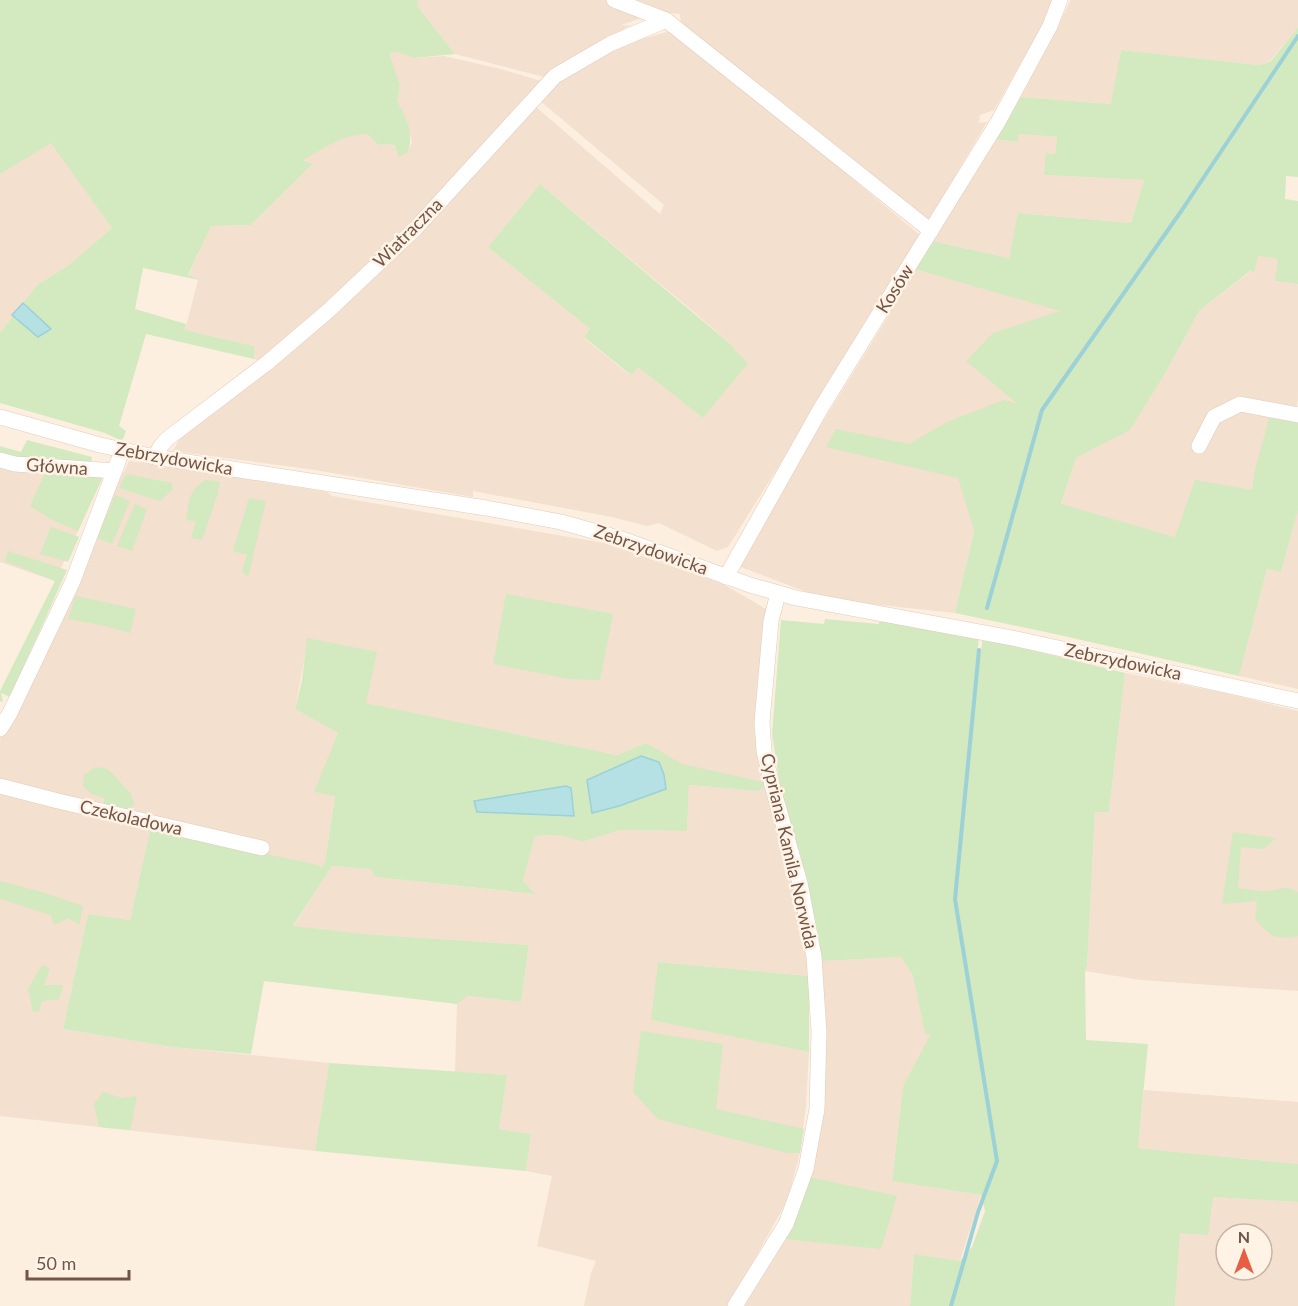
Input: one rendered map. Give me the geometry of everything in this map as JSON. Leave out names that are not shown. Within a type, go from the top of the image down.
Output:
[{"type":"street","points":[[614,0],[666,20],[931,231]]},
{"type":"street","name":"Kosów","points":[[726,577],[821,408],[998,122],[1050,26],[1060,0]]},
{"type":"street","name":"Wiatraczna","points":[[155,457],[167,439],[267,363],[328,311],[416,228],[555,76],[610,44],[666,20]]},
{"type":"street","points":[[1199,446],[1214,417],[1240,404],[1298,415]]},
{"type":"street","name":"Zebrzydowicka","points":[[0,417],[122,451],[486,508],[561,522],[622,538],[726,577],[839,608],[1017,639],[1298,701]]},
{"type":"street","points":[[0,729],[10,713],[72,583],[122,451]]},
{"type":"street","name":"Główna","points":[[0,460],[15,464],[115,471]]},
{"type":"street","name":"Cypriana Kamila Norwida","points":[[735,1306],[786,1224],[806,1169],[817,1109],[819,1032],[814,957],[800,882],[771,786],[764,751],[762,722],[771,621],[778,593]]},
{"type":"street","name":"Czekoladowa","points":[[0,786],[262,848]]},
{"type":"shaded area","points":[[417,0],[1054,0],[1047,17],[994,110],[980,115],[979,123],[987,122],[927,223],[681,26],[680,14],[659,12],[621,25],[633,26],[626,27],[620,33],[544,77],[455,54],[418,7]]},
{"type":"shaded area","points":[[1071,0],[1298,0],[1298,27],[1269,62],[1259,65],[1121,50],[1112,104],[1021,97]]},
{"type":"shaded area","points":[[675,30],[922,237],[728,547],[717,551],[659,523],[647,526],[612,517],[473,491],[473,497],[315,470],[173,451],[182,434],[267,363],[254,359],[254,346],[185,330],[198,280],[188,276],[211,226],[251,225],[311,164],[303,159],[332,143],[355,134],[367,134],[378,145],[388,144],[408,152],[412,142],[407,121],[397,102],[400,85],[388,53],[397,52],[414,58],[444,56],[541,81],[528,100],[660,214],[664,205],[538,99],[565,77],[622,44]],"holes":[[[540,184],[735,348],[733,350],[747,363],[703,418],[637,366],[630,375],[584,338],[590,329],[488,247]]]},
{"type":"shaded area","points":[[1019,134],[1057,137],[1055,154],[1047,153],[1044,175],[1144,180],[1131,223],[1019,213],[1009,258],[932,241],[994,139],[1017,142]]},
{"type":"shaded area","points":[[51,142],[112,228],[69,265],[37,285],[0,333],[0,174]]},
{"type":"shaded area","points":[[1258,256],[1279,259],[1275,281],[1298,284],[1298,399],[1293,422],[1264,434],[1265,438],[1254,473],[1252,490],[1175,537],[1061,505],[1076,458],[1130,430],[1166,372],[1199,311],[1251,271]]},
{"type":"shaded area","points":[[914,269],[1062,311],[993,333],[1020,405],[945,434],[974,529],[955,613],[825,599],[738,566],[765,501],[817,431],[883,325]]},
{"type":"shaded area","points":[[129,461],[258,479],[264,482],[327,492],[332,496],[604,543],[723,584],[766,609],[754,727],[793,881],[807,949],[809,976],[658,962],[652,1020],[809,1052],[806,1106],[800,1153],[787,1201],[728,1306],[584,1306],[596,1261],[537,1246],[552,1176],[526,1171],[531,1134],[499,1129],[507,1075],[455,1072],[457,1004],[466,996],[521,1002],[529,945],[293,927],[332,866],[372,869],[375,877],[534,894],[523,881],[535,836],[569,836],[582,842],[620,830],[687,831],[689,785],[759,791],[684,766],[646,743],[617,755],[365,703],[308,639],[295,709],[338,733],[315,792],[335,795],[325,862],[321,868],[319,865],[262,854],[0,782],[0,727]]},
{"type":"shaded area","points":[[0,466],[105,472],[55,581],[0,562]]},
{"type":"shaded area","points":[[1298,510],[1298,689],[1239,676],[1267,569],[1281,572]]},
{"type":"shaded area","points":[[1125,673],[1298,711],[1298,991],[1141,980],[1085,971],[1095,811],[1109,812]]},
{"type":"shaded area","points":[[0,786],[150,830],[130,920],[88,914],[63,1029],[172,1047],[329,1063],[315,1151],[0,1116]]},
{"type":"shaded area","points":[[901,957],[913,976],[925,1033],[932,1034],[903,1086],[892,1181],[981,1195],[960,1261],[914,1254],[910,1306],[743,1306],[783,1239],[881,1248],[809,1177],[821,961]]},
{"type":"shaded area","points":[[1144,1090],[1298,1102],[1298,1164],[1138,1148]]},
{"type":"shaded area","points":[[1212,1197],[1298,1202],[1298,1306],[1175,1306],[1180,1233]]},
{"type":"green space","points":[[0,0],[417,0],[418,7],[455,54],[414,58],[397,52],[389,53],[400,85],[397,102],[410,132],[408,152],[399,157],[395,146],[378,145],[367,134],[341,139],[303,160],[312,164],[251,225],[211,226],[188,275],[199,280],[143,268],[135,309],[186,324],[185,330],[254,346],[254,359],[146,334],[119,426],[126,431],[123,439],[120,440],[105,433],[0,403],[0,333],[37,285],[69,265],[112,228],[51,143],[0,174]]},
{"type":"green space","points":[[1298,27],[1298,177],[1286,176],[1285,199],[1298,201],[1298,284],[1275,281],[1278,259],[1258,256],[1254,272],[1250,271],[1199,311],[1166,372],[1130,430],[1076,458],[1061,504],[1175,537],[1195,480],[1252,490],[1254,473],[1269,418],[1298,422],[1298,510],[1281,572],[1267,569],[1239,676],[955,613],[974,530],[958,478],[826,447],[836,429],[909,444],[947,422],[1004,400],[1018,404],[966,361],[993,333],[1060,311],[914,269],[932,241],[1009,258],[1018,213],[1131,223],[1144,180],[1044,175],[1046,153],[1055,154],[1057,137],[1019,134],[1018,142],[994,139],[1021,97],[1111,104],[1121,50],[1259,65],[1270,62]]},
{"type":"green space","points":[[540,184],[735,348],[734,350],[748,363],[703,418],[638,367],[631,375],[584,337],[590,329],[488,247]]},
{"type":"green space","points":[[27,440],[92,457],[91,462],[0,457],[0,446],[21,452]]},
{"type":"green space","points":[[47,469],[105,472],[78,531],[52,520],[30,506]]},
{"type":"green space","points":[[126,474],[172,483],[173,489],[160,501],[119,488]]},
{"type":"green space","points":[[205,480],[220,482],[202,540],[191,538],[196,521],[186,520],[192,493]]},
{"type":"green space","points":[[115,495],[130,501],[112,544],[97,538]]},
{"type":"green space","points":[[249,498],[266,501],[248,577],[242,571],[247,555],[233,551]]},
{"type":"green space","points":[[135,504],[147,509],[132,551],[117,546]]},
{"type":"green space","points":[[51,527],[79,537],[68,562],[40,554]]},
{"type":"green space","points":[[8,551],[67,570],[10,697],[1,693],[3,702],[0,701],[0,691],[55,581],[5,561]]},
{"type":"green space","points":[[506,594],[613,614],[600,680],[570,679],[493,664]]},
{"type":"green space","points":[[76,596],[136,609],[130,633],[68,619]]},
{"type":"green space","points":[[825,619],[879,624],[879,622],[886,622],[979,636],[971,713],[983,638],[1125,673],[1109,812],[1095,812],[1085,971],[1086,1040],[1148,1044],[1138,1148],[1298,1164],[1298,1202],[1213,1197],[1208,1235],[1180,1233],[1175,1306],[910,1306],[914,1254],[960,1261],[972,1247],[985,1211],[981,1195],[892,1181],[903,1086],[931,1034],[925,1034],[913,976],[901,957],[821,961],[815,921],[783,806],[772,734],[781,620],[824,624]]},
{"type":"green space","points":[[307,638],[377,652],[366,703],[617,755],[646,743],[682,764],[767,783],[759,791],[689,785],[687,831],[620,830],[582,842],[564,836],[535,836],[523,881],[535,894],[375,877],[371,869],[332,866],[293,926],[365,934],[529,945],[521,1002],[467,996],[457,1004],[264,981],[251,1054],[172,1047],[63,1029],[88,914],[130,920],[150,830],[319,865],[321,868],[325,862],[335,796],[314,792],[338,733],[295,709],[302,680]]},
{"type":"green space","points":[[95,767],[108,769],[131,794],[134,804],[127,813],[104,805],[104,798],[92,794],[83,786],[84,775]]},
{"type":"green space","points":[[1233,832],[1276,838],[1264,849],[1241,847],[1238,888],[1265,891],[1287,888],[1298,893],[1298,936],[1283,938],[1274,936],[1265,930],[1255,919],[1257,901],[1222,904]]},
{"type":"green space","points":[[0,881],[83,906],[79,925],[69,918],[54,925],[51,915],[0,899]]},
{"type":"green space","points":[[658,962],[809,976],[809,1052],[651,1020]]},
{"type":"green space","points":[[42,965],[50,968],[44,985],[63,985],[59,999],[42,1001],[39,1011],[33,1012],[28,989]]},
{"type":"green space","points":[[641,1031],[723,1044],[716,1109],[804,1129],[800,1153],[787,1153],[658,1119],[633,1092]]},
{"type":"green space","points":[[329,1063],[507,1075],[499,1129],[531,1134],[526,1171],[315,1151]]},
{"type":"green space","points":[[103,1092],[122,1098],[137,1096],[130,1130],[99,1127],[94,1104]]},
{"type":"green space","points":[[809,1177],[897,1196],[881,1249],[783,1239]]},
{"type":"water","points":[[23,303],[51,329],[38,337],[12,315]]},
{"type":"water","points":[[641,756],[659,762],[666,789],[592,813],[587,780]]},
{"type":"water","points":[[566,786],[571,788],[574,816],[477,812],[474,801]]},
{"type":"waterway","points":[[987,608],[1042,410],[1182,210],[1298,36]]},
{"type":"waterway","points":[[951,1306],[978,1212],[997,1161],[955,899],[979,650]]}]
